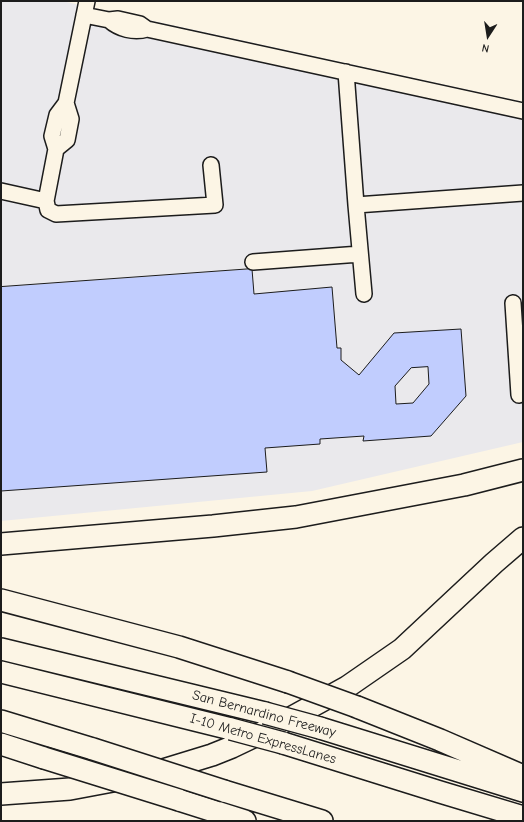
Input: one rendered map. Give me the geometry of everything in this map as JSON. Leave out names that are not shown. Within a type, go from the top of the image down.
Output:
[{"type":"highway","points":[[1,544],[213,526],[296,517],[464,485],[523,470]]},
{"type":"highway","points":[[1,794],[70,789],[150,774],[212,755],[276,726],[347,687],[402,649],[523,538]]},
{"type":"highway","points":[[5,601],[199,652],[288,682],[357,707],[440,740],[523,776]]},
{"type":"highway","name":"San Bernardino Freeway","points":[[1,649],[265,713],[320,728],[523,791]]},
{"type":"highway","name":"I-10 Metro ExpressLanes","points":[[1,672],[283,743],[523,817]]},
{"type":"highway","points":[[1,721],[322,821]]},
{"type":"highway","points":[[1,744],[245,821]]},
{"type":"lane","points":[[211,165],[215,205],[56,214],[48,210],[46,201],[56,149],[52,136],[57,115],[66,103],[86,8],[117,26],[139,32],[147,29],[523,111]]},
{"type":"lane","points":[[346,72],[364,294]]},
{"type":"lane","points":[[1,191],[46,201]]},
{"type":"lane","points":[[356,205],[523,193]]},
{"type":"lane","points":[[252,262],[360,254]]},
{"type":"lane","points":[[513,303],[519,395]]},
{"type":"shaded area","points":[[1,1],[62,1],[523,102],[523,442],[312,491],[1,521]]},
{"type":"building","points":[[252,269],[254,294],[332,287],[337,348],[341,348],[341,360],[359,375],[394,333],[461,329],[466,396],[431,436],[363,441],[364,436],[320,439],[320,444],[265,448],[267,472],[1,491],[1,287]],"holes":[[[428,367],[429,384],[413,403],[396,404],[395,386],[411,368]]]}]
